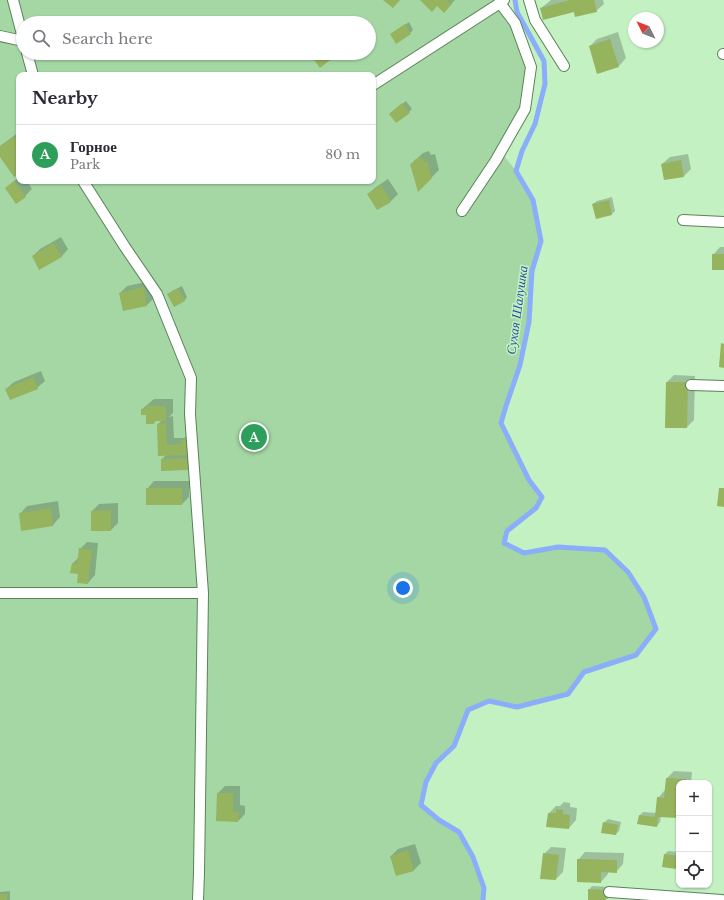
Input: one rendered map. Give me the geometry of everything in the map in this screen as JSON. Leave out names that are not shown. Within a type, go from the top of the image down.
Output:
[{"type":"lane","points":[[13,0],[17,16]]},
{"type":"lane","points":[[529,0],[535,20],[564,66]]},
{"type":"lane","points":[[376,83],[502,1],[515,23],[531,67],[525,110],[496,160],[462,211]]},
{"type":"lane","points":[[0,36],[16,39]]},
{"type":"lane","points":[[29,60],[32,72]]},
{"type":"lane","points":[[85,184],[124,247],[157,294],[191,378],[190,414],[203,593],[198,900]]},
{"type":"lane","points":[[683,220],[724,222]]},
{"type":"lane","points":[[691,385],[724,386]]},
{"type":"lane","points":[[0,592],[203,593]]},
{"type":"lane","points":[[609,892],[722,900]]},
{"type":"green space","points":[[0,0],[504,0],[531,67],[525,109],[501,152],[516,171],[533,200],[541,241],[532,271],[529,322],[520,365],[501,423],[529,480],[542,497],[536,508],[507,531],[504,543],[524,553],[558,547],[605,550],[628,572],[644,597],[656,629],[636,655],[584,672],[568,694],[517,707],[489,701],[468,710],[454,746],[436,763],[426,782],[421,805],[439,820],[459,832],[473,857],[484,888],[483,900],[0,900]]},
{"type":"building","points":[[383,0],[400,0],[393,8]]},
{"type":"building","points":[[420,0],[447,0],[452,4],[444,13],[437,6],[432,12]]},
{"type":"building","points":[[570,0],[594,0],[597,12],[575,17],[574,12],[543,20],[540,8]]},
{"type":"building","points":[[405,24],[411,34],[396,44],[390,34]]},
{"type":"building","points":[[610,39],[619,67],[597,74],[589,46]]},
{"type":"building","points":[[314,60],[330,60],[320,68]]},
{"type":"building","points":[[402,103],[410,113],[396,123],[389,114]]},
{"type":"building","points":[[15,136],[16,138],[16,176],[14,177],[0,157],[0,146]]},
{"type":"building","points":[[422,157],[424,162],[427,161],[432,178],[418,192],[410,164],[415,163],[414,160]]},
{"type":"building","points":[[681,160],[684,177],[664,180],[661,164]]},
{"type":"building","points":[[14,181],[26,197],[16,204],[5,188]]},
{"type":"building","points":[[381,185],[391,202],[377,210],[367,194]]},
{"type":"building","points":[[609,200],[612,215],[596,219],[592,204]]},
{"type":"building","points":[[54,243],[62,257],[39,270],[32,256]]},
{"type":"building","points":[[712,254],[724,254],[724,270],[712,270]]},
{"type":"building","points":[[144,287],[147,306],[123,311],[119,293]]},
{"type":"building","points":[[178,289],[185,301],[174,307],[167,294]]},
{"type":"building","points":[[721,343],[724,344],[724,368],[719,367]]},
{"type":"building","points":[[33,377],[38,389],[10,400],[5,389]]},
{"type":"building","points":[[666,382],[688,382],[687,428],[665,428]]},
{"type":"building","points":[[146,406],[166,406],[166,421],[155,421],[154,424],[146,424],[146,415],[141,415],[141,409],[146,409]]},
{"type":"building","points":[[166,423],[167,445],[181,444],[180,440],[187,439],[188,455],[158,456],[157,424]]},
{"type":"building","points":[[188,458],[188,470],[161,471],[161,459]]},
{"type":"building","points":[[146,488],[182,488],[182,505],[146,505]]},
{"type":"building","points":[[719,488],[724,488],[724,507],[717,506]]},
{"type":"building","points":[[51,508],[53,526],[21,531],[19,513]]},
{"type":"building","points":[[111,510],[111,531],[91,531],[91,511]]},
{"type":"building","points":[[79,548],[92,550],[88,584],[77,583],[78,574],[70,573],[72,563],[77,564]]},
{"type":"building","points":[[666,778],[685,779],[676,780],[676,818],[658,817],[657,827],[637,824],[639,815],[655,817],[657,797],[664,798]]},
{"type":"building","points":[[217,793],[233,793],[233,812],[239,812],[238,822],[216,821]]},
{"type":"building","points":[[556,809],[563,810],[563,814],[570,815],[569,829],[546,827],[548,813],[556,813]]},
{"type":"building","points":[[603,822],[618,825],[616,835],[601,833]]},
{"type":"building","points":[[408,850],[414,871],[396,876],[390,856]]},
{"type":"building","points":[[543,853],[559,855],[556,880],[540,879]]},
{"type":"building","points":[[664,854],[676,856],[676,869],[662,867]]},
{"type":"building","points":[[577,859],[617,860],[617,873],[601,872],[601,883],[577,882]]},
{"type":"building","points":[[588,889],[606,890],[606,900],[588,900]]},
{"type":"building","points":[[0,894],[7,894],[7,900],[0,900]]},
{"type":"waterway","name":"Сухая Шалушка","points":[[483,900],[484,888],[473,857],[459,832],[439,820],[421,805],[426,782],[436,763],[454,746],[468,710],[489,701],[517,707],[568,694],[584,672],[636,655],[656,629],[644,597],[628,572],[605,550],[558,547],[524,553],[504,543],[507,531],[536,508],[542,497],[529,480],[501,423],[520,365],[529,322],[532,271],[541,241],[533,200],[516,171],[522,151],[535,124],[545,84],[544,61],[517,12],[515,0]]},
{"type":"place","name":"Горное","points":[[254,437]]}]
